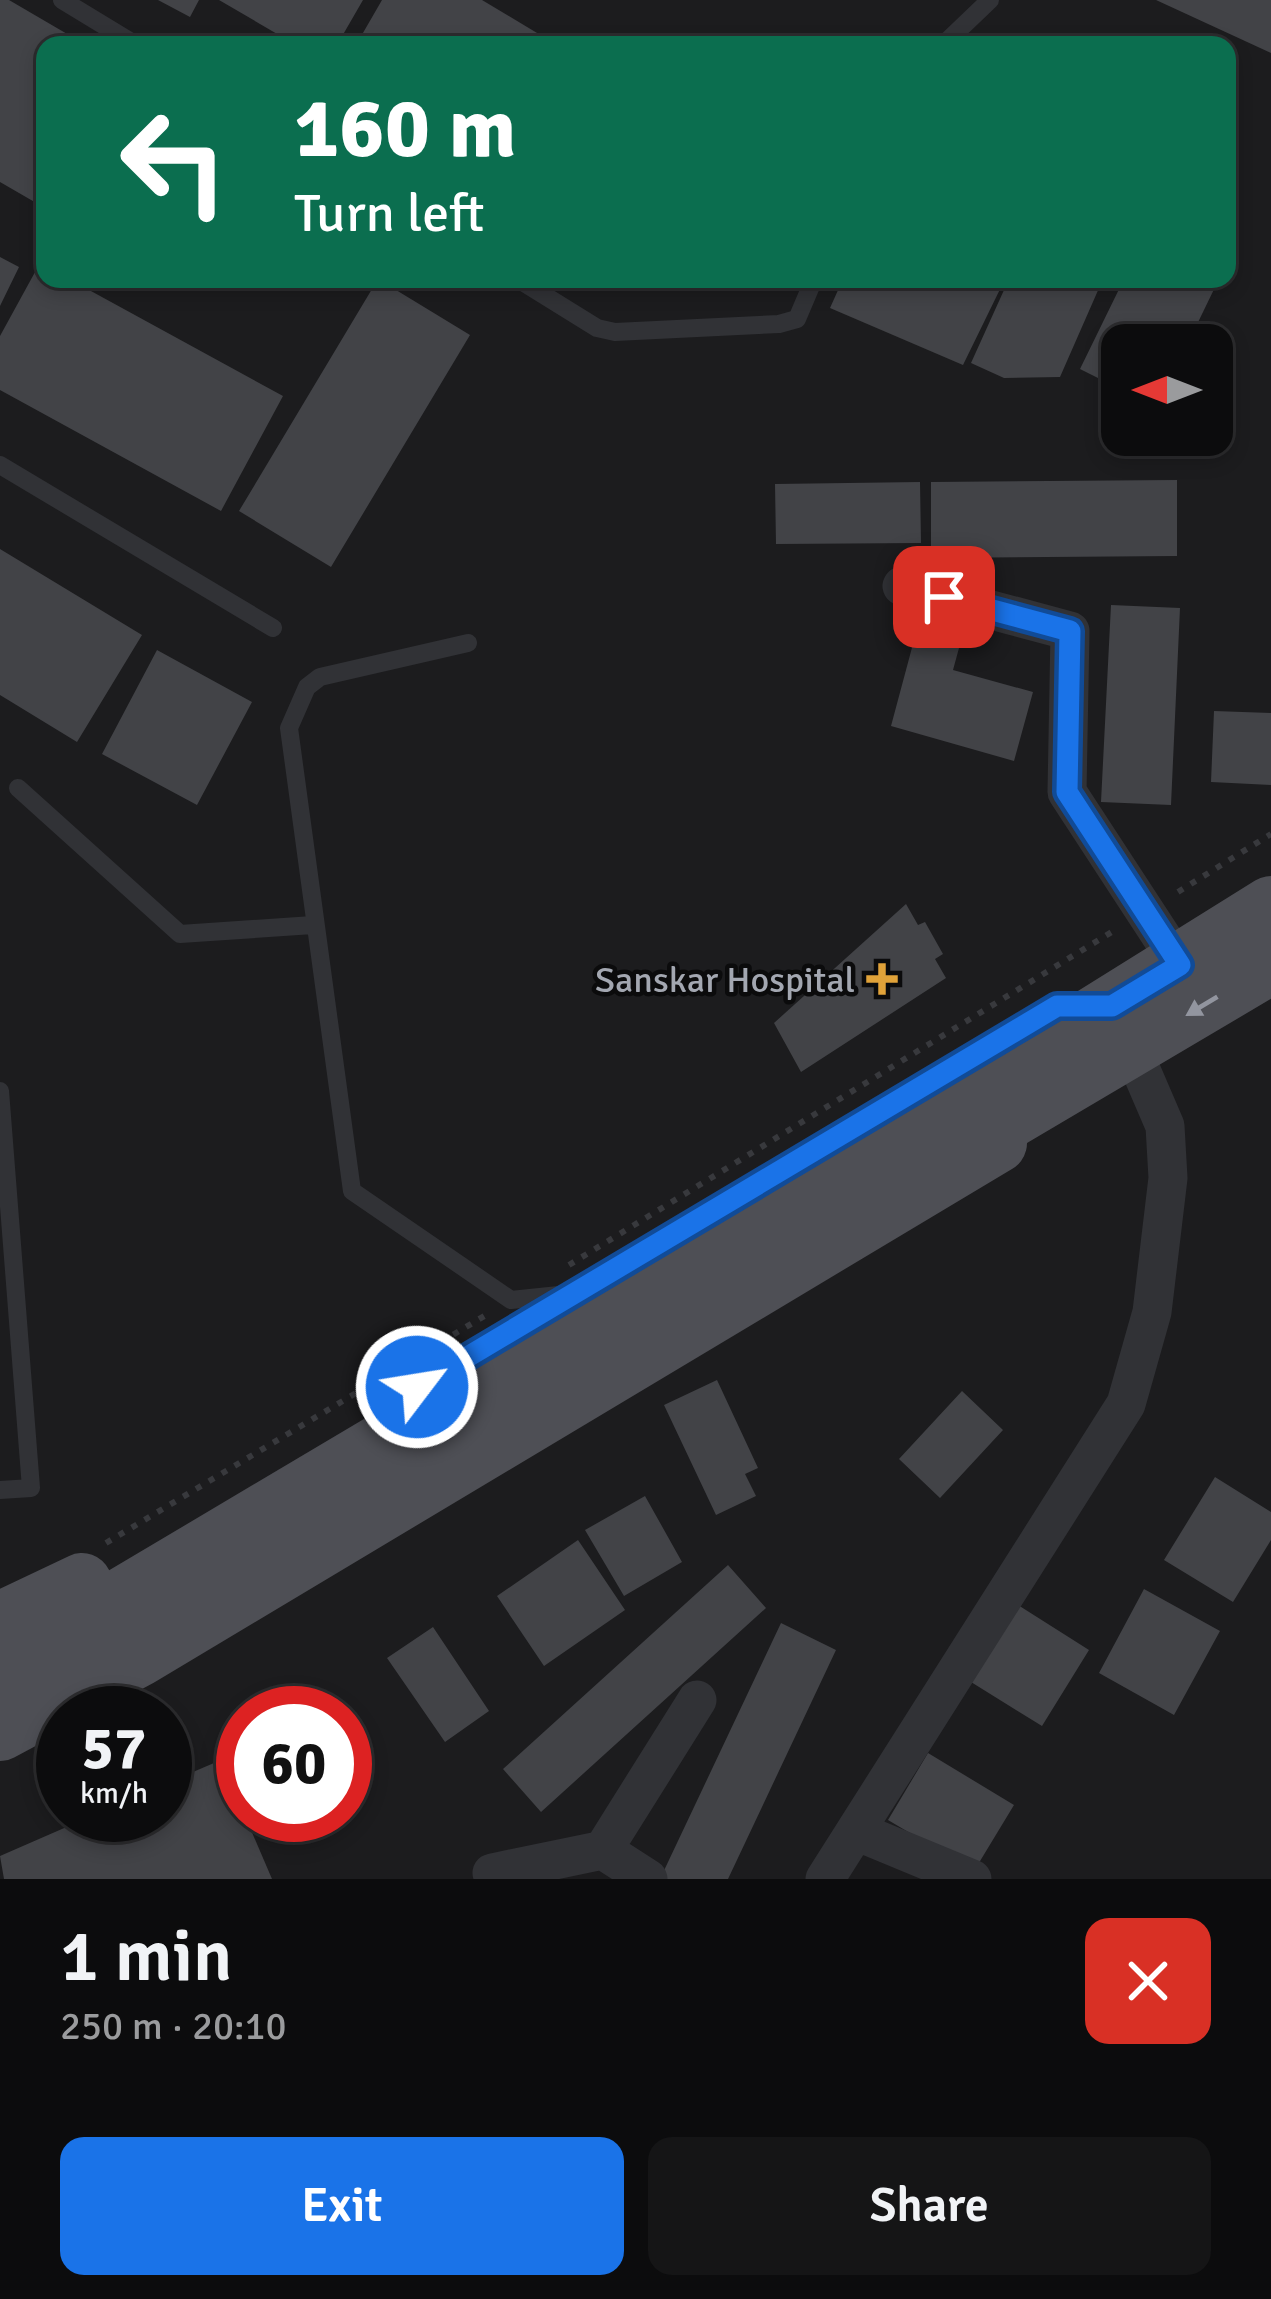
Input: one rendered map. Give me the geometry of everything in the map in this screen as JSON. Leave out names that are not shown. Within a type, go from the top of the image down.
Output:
[{"type":"main road","points":[[0,1709],[1122,1027],[1180,965],[1271,906]]},
{"type":"main road","points":[[0,1670],[458,1398],[1122,1027],[1271,964]]},
{"type":"main road","points":[[0,1622],[95,1576],[1057,1006],[1122,1027]]},
{"type":"main road","points":[[0,1731],[140,1656],[1118,1070],[1122,1027]]},
{"type":"street","points":[[902,586],[1070,631],[1067,792],[1180,965]]},
{"type":"street","points":[[825,1879],[1126,1404],[1152,1312],[1168,1178],[1165,1126],[1122,1027]]},
{"type":"street","points":[[603,1850],[697,1700]]},
{"type":"street","points":[[856,1831],[971,1879]]},
{"type":"street","points":[[492,1874],[603,1850],[648,1879]]},
{"type":"lane","points":[[62,0],[121,36]]},
{"type":"lane","points":[[953,36],[989,0]]},
{"type":"lane","points":[[533,288],[597,328],[630,333],[779,324],[797,319],[810,288]]},
{"type":"lane","points":[[0,465],[273,628]]},
{"type":"lane","points":[[468,643],[335,672],[307,687],[289,728],[287,749],[352,1191],[512,1300],[578,1293]]},
{"type":"lane","points":[[18,788],[180,934],[313,925]]},
{"type":"lane","points":[[0,1091],[32,1487],[0,1490]]},
{"type":"path","points":[[98,1548],[1271,835]]},
{"type":"shaded area","points":[[0,0],[1271,0],[1271,1879],[0,1879]]},
{"type":"building","points":[[0,0],[9,0],[71,36],[36,36],[36,203],[0,182]]},
{"type":"building","points":[[158,0],[199,0],[190,17]]},
{"type":"building","points":[[219,0],[363,0],[342,36],[281,36]]},
{"type":"building","points":[[382,0],[482,0],[542,36],[361,36]]},
{"type":"building","points":[[1156,0],[1271,0],[1271,53]]},
{"type":"building","points":[[0,257],[19,267],[0,306]]},
{"type":"building","points":[[36,270],[36,288],[85,288],[283,396],[221,511],[0,390],[0,336]]},
{"type":"building","points":[[373,288],[393,288],[470,335],[331,567],[239,511]]},
{"type":"building","points":[[839,288],[1001,288],[963,365],[830,308]]},
{"type":"building","points":[[1005,288],[1099,288],[1060,377],[1004,378],[971,363]]},
{"type":"building","points":[[1120,288],[1215,288],[1197,324],[1102,324]]},
{"type":"building","points":[[1101,326],[1101,380],[1080,369]]},
{"type":"building","points":[[1177,480],[1177,556],[931,558],[931,482]]},
{"type":"building","points":[[920,482],[921,543],[776,544],[775,484]]},
{"type":"building","points":[[0,549],[142,635],[77,742],[0,695]]},
{"type":"building","points":[[1111,605],[1180,608],[1171,805],[1101,802]]},
{"type":"building","points":[[921,614],[965,626],[953,670],[1033,692],[1014,761],[891,726]]},
{"type":"building","points":[[157,650],[252,702],[197,805],[102,754]]},
{"type":"building","points":[[1214,711],[1271,713],[1271,785],[1211,782]]},
{"type":"building","points":[[906,904],[918,925],[925,922],[943,954],[935,959],[946,978],[801,1072],[774,1023]]},
{"type":"building","points":[[717,1380],[758,1468],[745,1474],[756,1496],[716,1515],[664,1405]]},
{"type":"building","points":[[962,1391],[1003,1430],[940,1498],[899,1459]]},
{"type":"building","points":[[1215,1477],[1271,1512],[1271,1540],[1233,1602],[1164,1560]]},
{"type":"building","points":[[645,1496],[682,1562],[624,1596],[585,1530]]},
{"type":"building","points":[[578,1540],[625,1610],[544,1666],[497,1596]]},
{"type":"building","points":[[728,1565],[766,1608],[541,1812],[503,1769]]},
{"type":"building","points":[[1144,1589],[1220,1631],[1174,1715],[1099,1673]]},
{"type":"building","points":[[1018,1605],[1089,1650],[1042,1726],[971,1682]]},
{"type":"building","points":[[781,1623],[836,1650],[728,1879],[660,1879]]},
{"type":"building","points":[[433,1627],[489,1711],[445,1742],[387,1658]]},
{"type":"building","points":[[928,1753],[1014,1805],[974,1871],[888,1820]]},
{"type":"building","points":[[216,1762],[216,1842],[256,1842],[272,1879],[4,1879],[0,1856],[36,1840],[192,1842],[192,1772]]},
{"type":"place","name":"Sanskar Hospital","points":[[882,979]]},
{"type":"route","points":[[417,1387],[1057,1006],[1112,1006],[1180,965],[1067,792],[1070,631],[944,597]]}]
